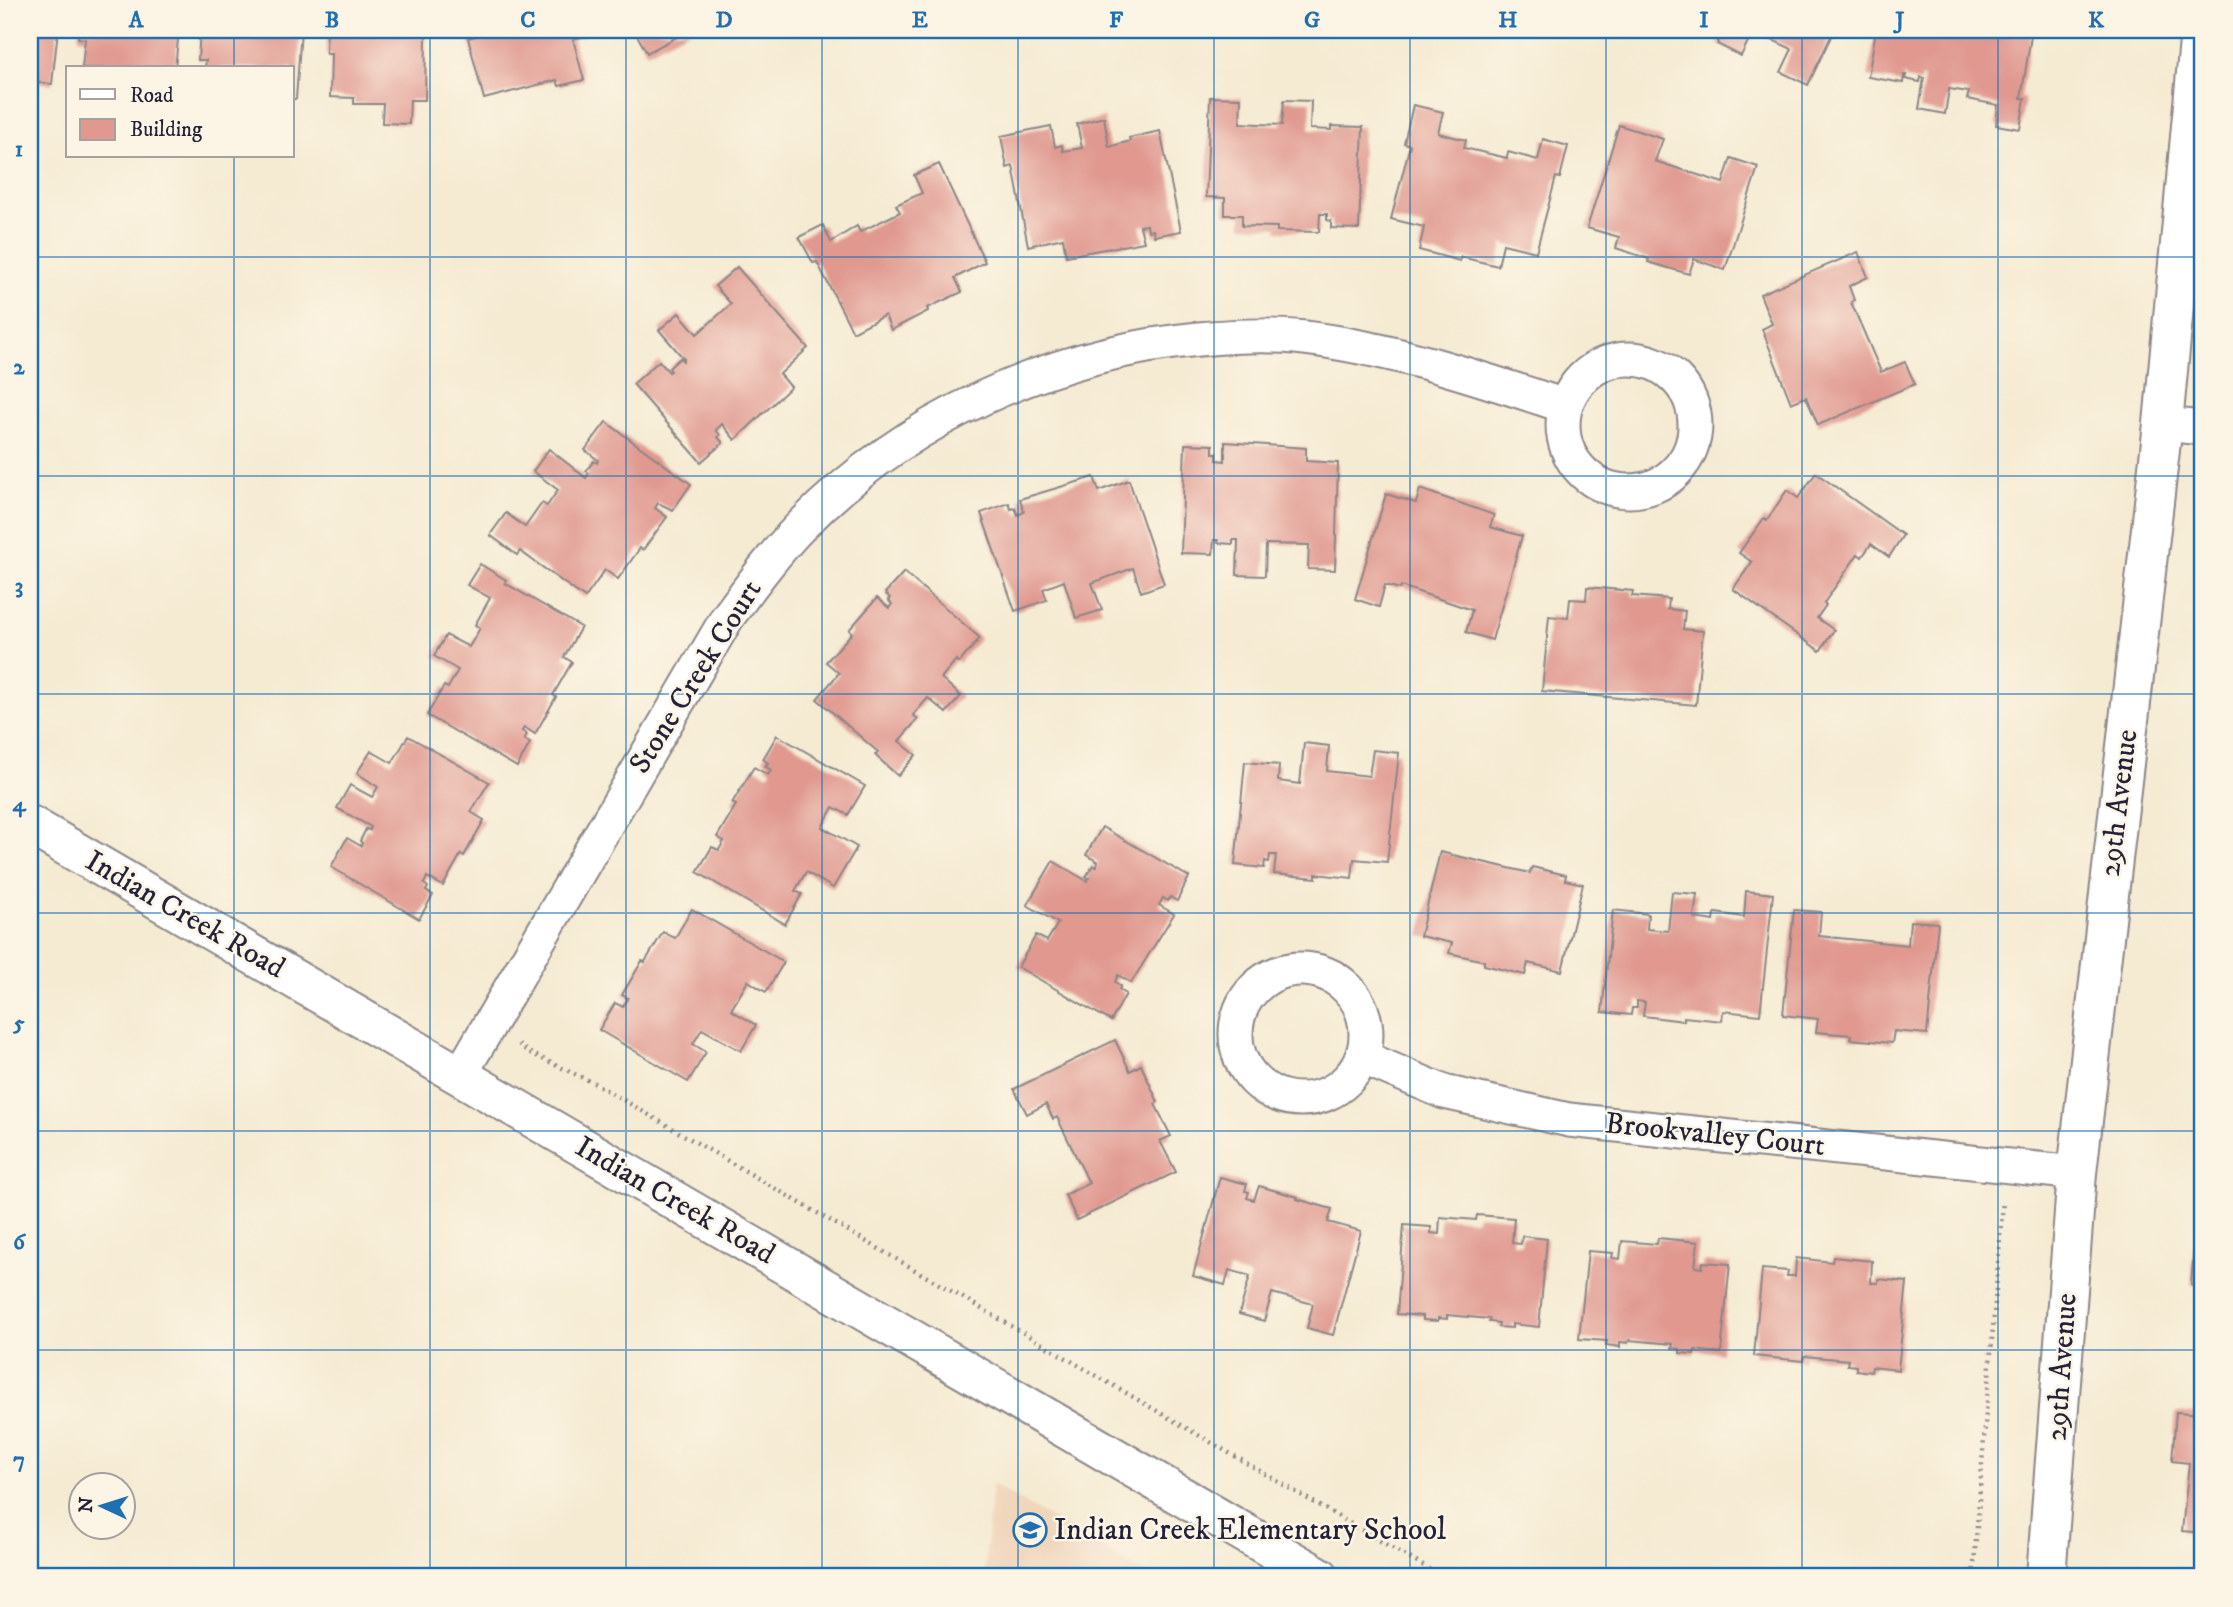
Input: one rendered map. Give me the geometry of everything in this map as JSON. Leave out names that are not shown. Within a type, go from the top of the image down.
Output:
[{"type":"street","name":"29th Avenue","points":[[2046,1577],[2077,1173],[2163,425],[2200,30]]},
{"type":"street","name":"Stone Creek Court","points":[[460,1075],[727,618],[762,571],[800,527],[844,487],[890,451],[931,426],[1016,383],[1089,358],[1163,343],[1233,336],[1301,338],[1367,347],[1430,362],[1565,406]]},
{"type":"street","points":[[2163,425],[2203,428]]},
{"type":"street","name":"Indian Creek Road","points":[[30,825],[1320,1577]]},
{"type":"street","name":"Brookvalley Court","points":[[1362,1057],[1444,1092],[1569,1120],[2077,1173]]},
{"type":"path","points":[[514,1040],[528,1052],[608,1091],[1443,1577]]},
{"type":"path","points":[[1973,1577],[2003,1198]]},
{"type":"shaded area","name":"Indian Creek Elementary School","points":[[992,1484],[1151,1577],[984,1577]]},
{"type":"building","points":[[30,30],[58,30],[52,84],[30,82]]},
{"type":"building","points":[[79,30],[179,30],[175,66],[82,66],[85,39],[78,38]]},
{"type":"building","points":[[200,30],[301,30],[296,99],[294,66],[205,66],[206,60],[198,60]]},
{"type":"building","points":[[327,30],[426,33],[425,100],[410,100],[409,124],[382,123],[383,104],[354,104],[354,98],[330,97],[331,54],[326,54]]},
{"type":"building","points":[[489,30],[582,30],[584,36],[573,39],[584,80],[559,86],[557,80],[484,99],[468,38],[490,32]]},
{"type":"building","points":[[634,30],[690,30],[647,53]]},
{"type":"building","points":[[1724,30],[1834,30],[1808,85],[1781,72],[1792,49],[1753,31],[1741,56],[1717,44]]},
{"type":"building","points":[[1876,30],[2032,30],[2021,98],[2025,98],[2020,129],[1996,125],[1998,105],[1967,99],[1969,92],[1949,89],[1945,114],[1919,109],[1924,78],[1921,77],[1920,82],[1905,79],[1904,75],[1903,83],[1868,77]]},
{"type":"building","points":[[1210,97],[1241,98],[1240,123],[1282,125],[1284,100],[1311,101],[1310,129],[1331,130],[1331,126],[1363,127],[1359,229],[1331,228],[1327,214],[1320,214],[1319,232],[1277,231],[1277,227],[1242,226],[1242,215],[1225,215],[1225,198],[1206,197]]},
{"type":"building","points":[[1413,105],[1443,112],[1438,133],[1466,140],[1464,148],[1507,158],[1508,152],[1538,160],[1543,139],[1568,146],[1560,178],[1556,177],[1536,252],[1503,244],[1498,266],[1461,257],[1460,261],[1419,250],[1424,227],[1391,219],[1410,145],[1404,143]]},
{"type":"building","points":[[1104,117],[1109,147],[1130,141],[1129,138],[1160,131],[1181,231],[1154,236],[1153,230],[1148,231],[1147,225],[1140,226],[1144,242],[1066,256],[1063,238],[1028,246],[1013,166],[1007,168],[1001,136],[1051,126],[1055,147],[1062,145],[1063,151],[1082,148],[1077,124]]},
{"type":"building","points":[[1619,125],[1663,139],[1655,161],[1723,183],[1731,158],[1758,167],[1725,270],[1694,259],[1689,274],[1648,262],[1649,259],[1616,248],[1619,237],[1587,228]]},
{"type":"building","points":[[939,164],[985,262],[955,278],[962,292],[927,308],[928,311],[891,330],[885,315],[853,332],[817,262],[813,263],[799,237],[823,225],[831,242],[857,226],[860,232],[900,212],[896,205],[922,193],[914,175]]},
{"type":"building","points":[[1858,252],[1868,277],[1849,286],[1854,300],[1851,302],[1881,372],[1905,362],[1915,384],[1818,425],[1806,397],[1791,403],[1762,329],[1772,324],[1760,294]]},
{"type":"building","points":[[737,267],[808,348],[780,374],[791,387],[735,440],[722,424],[716,430],[723,443],[701,462],[633,384],[659,361],[669,372],[669,368],[680,358],[683,361],[659,330],[679,313],[697,334],[731,304],[715,286]]},
{"type":"building","points":[[606,422],[691,484],[673,510],[658,503],[655,508],[667,517],[618,579],[605,570],[585,598],[520,551],[517,555],[490,535],[506,513],[525,527],[542,503],[547,506],[558,490],[533,471],[549,449],[586,478],[589,473],[586,471],[598,460],[585,450]]},
{"type":"building","points":[[1225,442],[1306,448],[1306,461],[1338,463],[1335,570],[1308,569],[1309,545],[1266,544],[1265,576],[1237,575],[1238,540],[1233,540],[1233,544],[1218,543],[1218,540],[1214,540],[1213,554],[1181,553],[1185,444],[1213,445],[1217,460],[1225,461]]},
{"type":"building","points":[[1816,473],[1903,535],[1889,557],[1871,544],[1862,557],[1858,554],[1824,603],[1826,605],[1817,618],[1834,630],[1820,651],[1733,589],[1752,562],[1739,553],[1764,518],[1767,520],[1787,490],[1798,498]]},
{"type":"building","points":[[1094,477],[1099,491],[1129,480],[1164,584],[1141,592],[1133,568],[1092,583],[1102,610],[1076,618],[1064,581],[1043,589],[1047,600],[1015,611],[981,513],[1009,503],[1018,515],[1024,512],[1020,499]]},
{"type":"building","points":[[1420,489],[1494,515],[1490,527],[1522,536],[1492,640],[1466,632],[1472,610],[1401,586],[1400,589],[1385,585],[1379,607],[1355,599],[1386,494],[1416,503]]},
{"type":"building","points":[[480,564],[506,580],[505,583],[581,627],[564,657],[572,662],[553,695],[556,697],[535,734],[524,727],[522,731],[527,734],[524,739],[530,743],[517,767],[427,715],[444,686],[448,688],[458,670],[434,656],[446,635],[469,647],[480,628],[475,625],[490,598],[467,585]]},
{"type":"building","points":[[904,572],[980,638],[959,663],[956,660],[941,678],[961,696],[946,713],[928,698],[913,715],[918,719],[899,741],[916,755],[898,776],[875,755],[878,752],[817,699],[839,673],[826,662],[852,633],[849,630],[877,598],[889,608],[892,604],[885,593]]},
{"type":"building","points":[[1587,587],[1633,591],[1632,596],[1669,599],[1668,609],[1685,611],[1683,629],[1703,631],[1696,705],[1542,691],[1549,616],[1568,618],[1570,599],[1586,600]]},
{"type":"building","points":[[777,735],[865,786],[848,815],[833,807],[822,827],[857,847],[833,888],[806,872],[795,891],[802,894],[785,924],[697,872],[712,847],[719,850],[724,841],[717,837],[736,805],[732,803],[754,767],[768,775],[771,770],[765,766],[768,763],[763,759]]},
{"type":"building","points":[[408,736],[489,782],[471,812],[484,820],[443,886],[427,877],[424,884],[428,887],[426,891],[433,895],[419,919],[331,867],[347,838],[361,846],[360,841],[366,829],[370,830],[371,827],[337,808],[350,785],[372,797],[378,787],[357,773],[371,751],[392,763]]},
{"type":"building","points":[[1304,743],[1329,746],[1327,771],[1369,776],[1373,750],[1399,753],[1387,862],[1354,859],[1352,878],[1316,874],[1316,878],[1274,874],[1276,855],[1270,855],[1264,868],[1235,865],[1245,762],[1279,765],[1278,781],[1300,784]]},
{"type":"building","points":[[1102,827],[1189,877],[1177,901],[1170,897],[1168,901],[1163,898],[1159,905],[1174,914],[1131,983],[1118,975],[1115,982],[1126,994],[1111,1021],[1018,967],[1036,935],[1047,941],[1058,923],[1027,905],[1053,861],[1087,881],[1089,878],[1086,877],[1098,862],[1086,855]]},
{"type":"building","points":[[1440,852],[1530,873],[1532,867],[1566,875],[1565,880],[1583,884],[1562,971],[1528,963],[1525,975],[1484,965],[1484,961],[1449,953],[1452,943],[1420,936]]},
{"type":"building","points":[[1746,891],[1773,894],[1760,1015],[1723,1011],[1722,1021],[1684,1017],[1684,1021],[1643,1016],[1645,1002],[1637,1001],[1637,1008],[1632,1008],[1631,1015],[1602,1012],[1613,910],[1648,914],[1647,929],[1668,931],[1672,892],[1697,894],[1694,918],[1714,921],[1715,913],[1744,917]]},
{"type":"building","points":[[692,909],[784,962],[766,992],[748,981],[731,1010],[756,1025],[741,1051],[702,1029],[693,1044],[706,1052],[688,1082],[599,1030],[615,1003],[623,1007],[628,998],[622,995],[663,932],[675,938]]},
{"type":"building","points":[[1794,910],[1821,912],[1819,936],[1908,945],[1910,921],[1938,923],[1927,1034],[1894,1031],[1892,1043],[1850,1039],[1851,1035],[1816,1032],[1818,1019],[1783,1015]]},
{"type":"building","points":[[1115,1040],[1130,1071],[1141,1065],[1158,1102],[1155,1104],[1171,1136],[1160,1141],[1176,1172],[1077,1220],[1065,1195],[1089,1183],[1057,1117],[1053,1119],[1046,1104],[1027,1114],[1014,1089]]},
{"type":"building","points":[[1220,1177],[1247,1184],[1247,1198],[1254,1200],[1259,1186],[1332,1209],[1328,1222],[1361,1231],[1333,1335],[1307,1328],[1313,1304],[1272,1293],[1264,1321],[1239,1314],[1250,1276],[1229,1270],[1225,1285],[1193,1276]]},
{"type":"building","points":[[1477,1215],[1514,1218],[1512,1243],[1521,1244],[1522,1236],[1547,1239],[1539,1327],[1512,1324],[1512,1328],[1498,1327],[1499,1323],[1489,1322],[1490,1319],[1447,1315],[1447,1319],[1438,1318],[1438,1321],[1423,1320],[1423,1316],[1397,1314],[1404,1225],[1431,1227],[1431,1233],[1439,1234],[1440,1217],[1476,1220]]},
{"type":"building","points":[[2195,1235],[2203,1236],[2203,1286],[2191,1285]]},
{"type":"building","points":[[1658,1238],[1698,1242],[1695,1267],[1702,1268],[1703,1262],[1730,1264],[1721,1353],[1695,1350],[1694,1354],[1680,1353],[1680,1349],[1672,1348],[1673,1344],[1629,1340],[1628,1343],[1620,1342],[1620,1347],[1606,1345],[1607,1341],[1579,1339],[1588,1251],[1613,1253],[1612,1258],[1620,1259],[1622,1241],[1657,1244]]},
{"type":"building","points":[[1833,1257],[1872,1261],[1871,1283],[1878,1283],[1878,1279],[1907,1282],[1898,1370],[1872,1367],[1871,1372],[1856,1370],[1856,1366],[1847,1365],[1848,1360],[1804,1356],[1803,1361],[1754,1356],[1762,1269],[1788,1271],[1787,1276],[1795,1276],[1796,1258],[1832,1262]]},
{"type":"building","points":[[2176,1412],[2203,1414],[2203,1533],[2182,1531],[2189,1463],[2172,1461]]},
{"type":"place","name":"Indian Creek Elementary School","points":[[1030,1530]]}]
